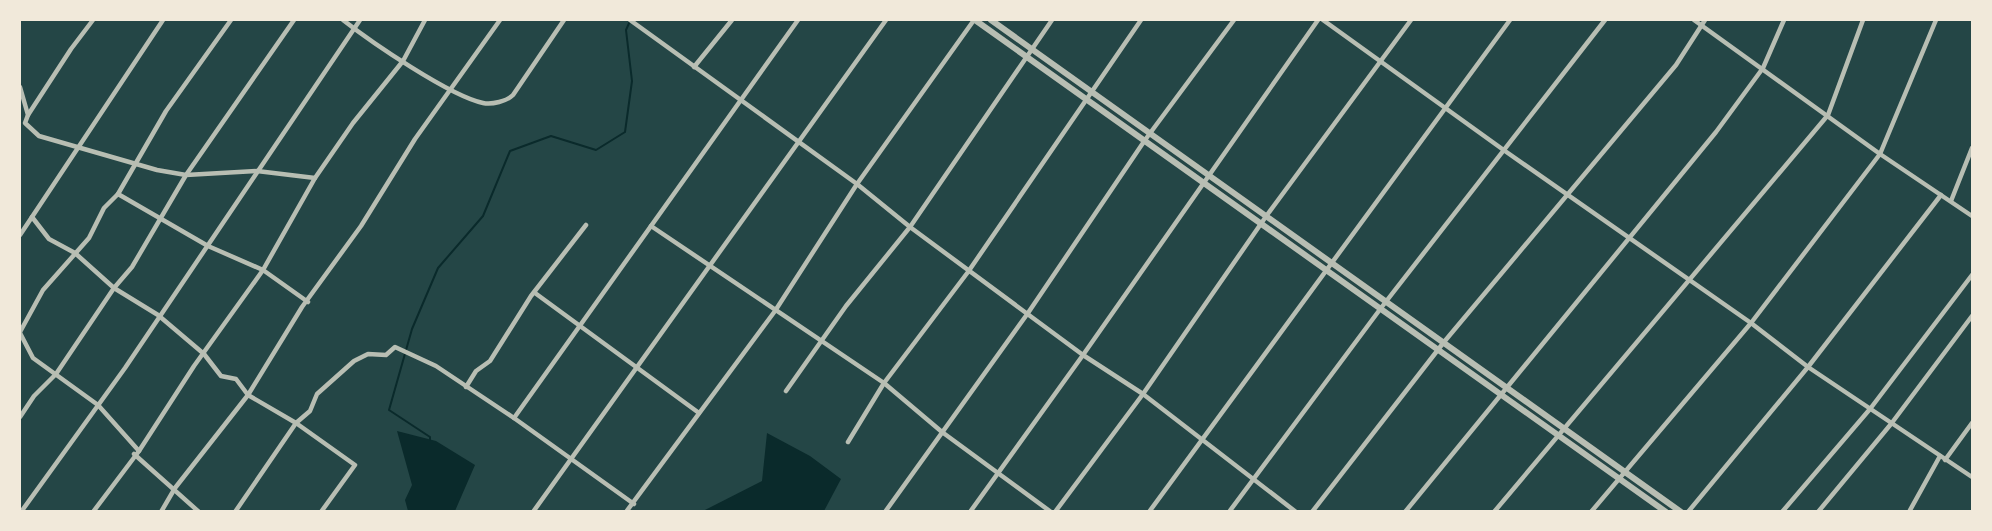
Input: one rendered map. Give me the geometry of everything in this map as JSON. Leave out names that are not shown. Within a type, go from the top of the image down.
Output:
[{"type":"street","points":[[93,20],[60,64],[28,115],[25,123],[39,136],[134,164],[186,175],[257,171],[315,178]]},
{"type":"street","points":[[20,235],[163,20]]},
{"type":"street","points":[[199,512],[136,453],[98,405],[33,358],[20,333],[43,290],[89,238],[104,208],[118,194],[166,111],[231,20]]},
{"type":"street","points":[[20,417],[34,396],[56,374],[114,288],[132,267],[186,175],[294,20]]},
{"type":"street","points":[[343,20],[403,61],[453,90],[484,103],[508,100],[564,20]]},
{"type":"street","points":[[21,512],[208,246],[360,20]]},
{"type":"street","points":[[93,512],[264,270],[315,178],[354,123],[403,61],[425,20]]},
{"type":"street","points":[[161,512],[175,488],[248,394],[361,226],[415,139],[453,90],[500,20]]},
{"type":"street","points":[[630,20],[739,101],[857,184],[968,272],[1028,313],[1083,356],[1143,394],[1296,512]]},
{"type":"street","points":[[694,67],[732,20]]},
{"type":"street","points":[[514,418],[798,20]]},
{"type":"street","points":[[533,512],[886,20]]},
{"type":"street","points":[[626,512],[775,311],[857,184],[975,20],[1504,394],[1665,512]]},
{"type":"street","points":[[990,20],[1209,173],[1681,512]]},
{"type":"street","points":[[786,391],[822,339],[910,227],[1052,20]]},
{"type":"street","points":[[848,442],[884,383],[968,272],[1141,20]]},
{"type":"street","points":[[885,512],[1028,313],[1145,140],[1234,20]]},
{"type":"street","points":[[970,512],[1083,356],[1318,20]]},
{"type":"street","points":[[1323,20],[1567,195],[1631,237],[1808,367],[1972,477]]},
{"type":"street","points":[[651,225],[884,383],[942,432],[1053,512],[1143,394],[1261,223],[1411,20]]},
{"type":"street","points":[[1149,512],[1510,20]]},
{"type":"street","points":[[1229,512],[1381,308],[1605,20]]},
{"type":"street","points":[[1694,20],[1880,154],[1972,216]]},
{"type":"street","points":[[1312,512],[1438,349],[1676,65],[1705,20]]},
{"type":"street","points":[[1405,512],[1631,237],[1763,68],[1784,20]]},
{"type":"street","points":[[1494,512],[1828,115],[1863,20]]},
{"type":"street","points":[[1592,512],[1623,471],[1751,323],[1880,154],[1936,20]]},
{"type":"street","points":[[20,87],[28,115]]},
{"type":"street","points":[[1951,201],[1972,147]]},
{"type":"street","points":[[118,194],[208,246],[264,270],[308,302]]},
{"type":"street","points":[[1688,512],[1808,367],[1941,195]]},
{"type":"street","points":[[32,217],[49,239],[75,253],[114,288],[158,315],[204,354],[221,376],[236,379],[248,394],[296,423],[355,465],[321,512]]},
{"type":"street","points":[[466,387],[476,371],[490,361],[496,347],[586,225]]},
{"type":"street","points":[[1782,512],[1870,409],[1972,275]]},
{"type":"street","points":[[535,293],[636,370],[699,413]]},
{"type":"street","points":[[1818,512],[1890,424],[1972,316]]},
{"type":"street","points":[[235,512],[296,423],[310,411],[317,394],[354,361],[368,354],[386,355],[395,347],[414,354],[514,418],[634,504]]},
{"type":"street","points":[[1945,460],[1972,423]]},
{"type":"street","points":[[1909,512],[1940,456]]},
{"type":"shaded area","points":[[20,20],[1972,20],[1972,511],[20,511]]},
{"type":"shaded area","points":[[397,431],[436,441],[475,465],[455,511],[408,511],[405,500],[412,485]]},
{"type":"shaded area","points":[[767,433],[810,456],[841,479],[824,511],[703,511],[762,481]]},
{"type":"waterway","points":[[430,440],[430,437],[389,410],[412,329],[438,268],[483,216],[510,151],[551,136],[596,150],[625,132],[632,81],[626,30],[630,21]]}]
